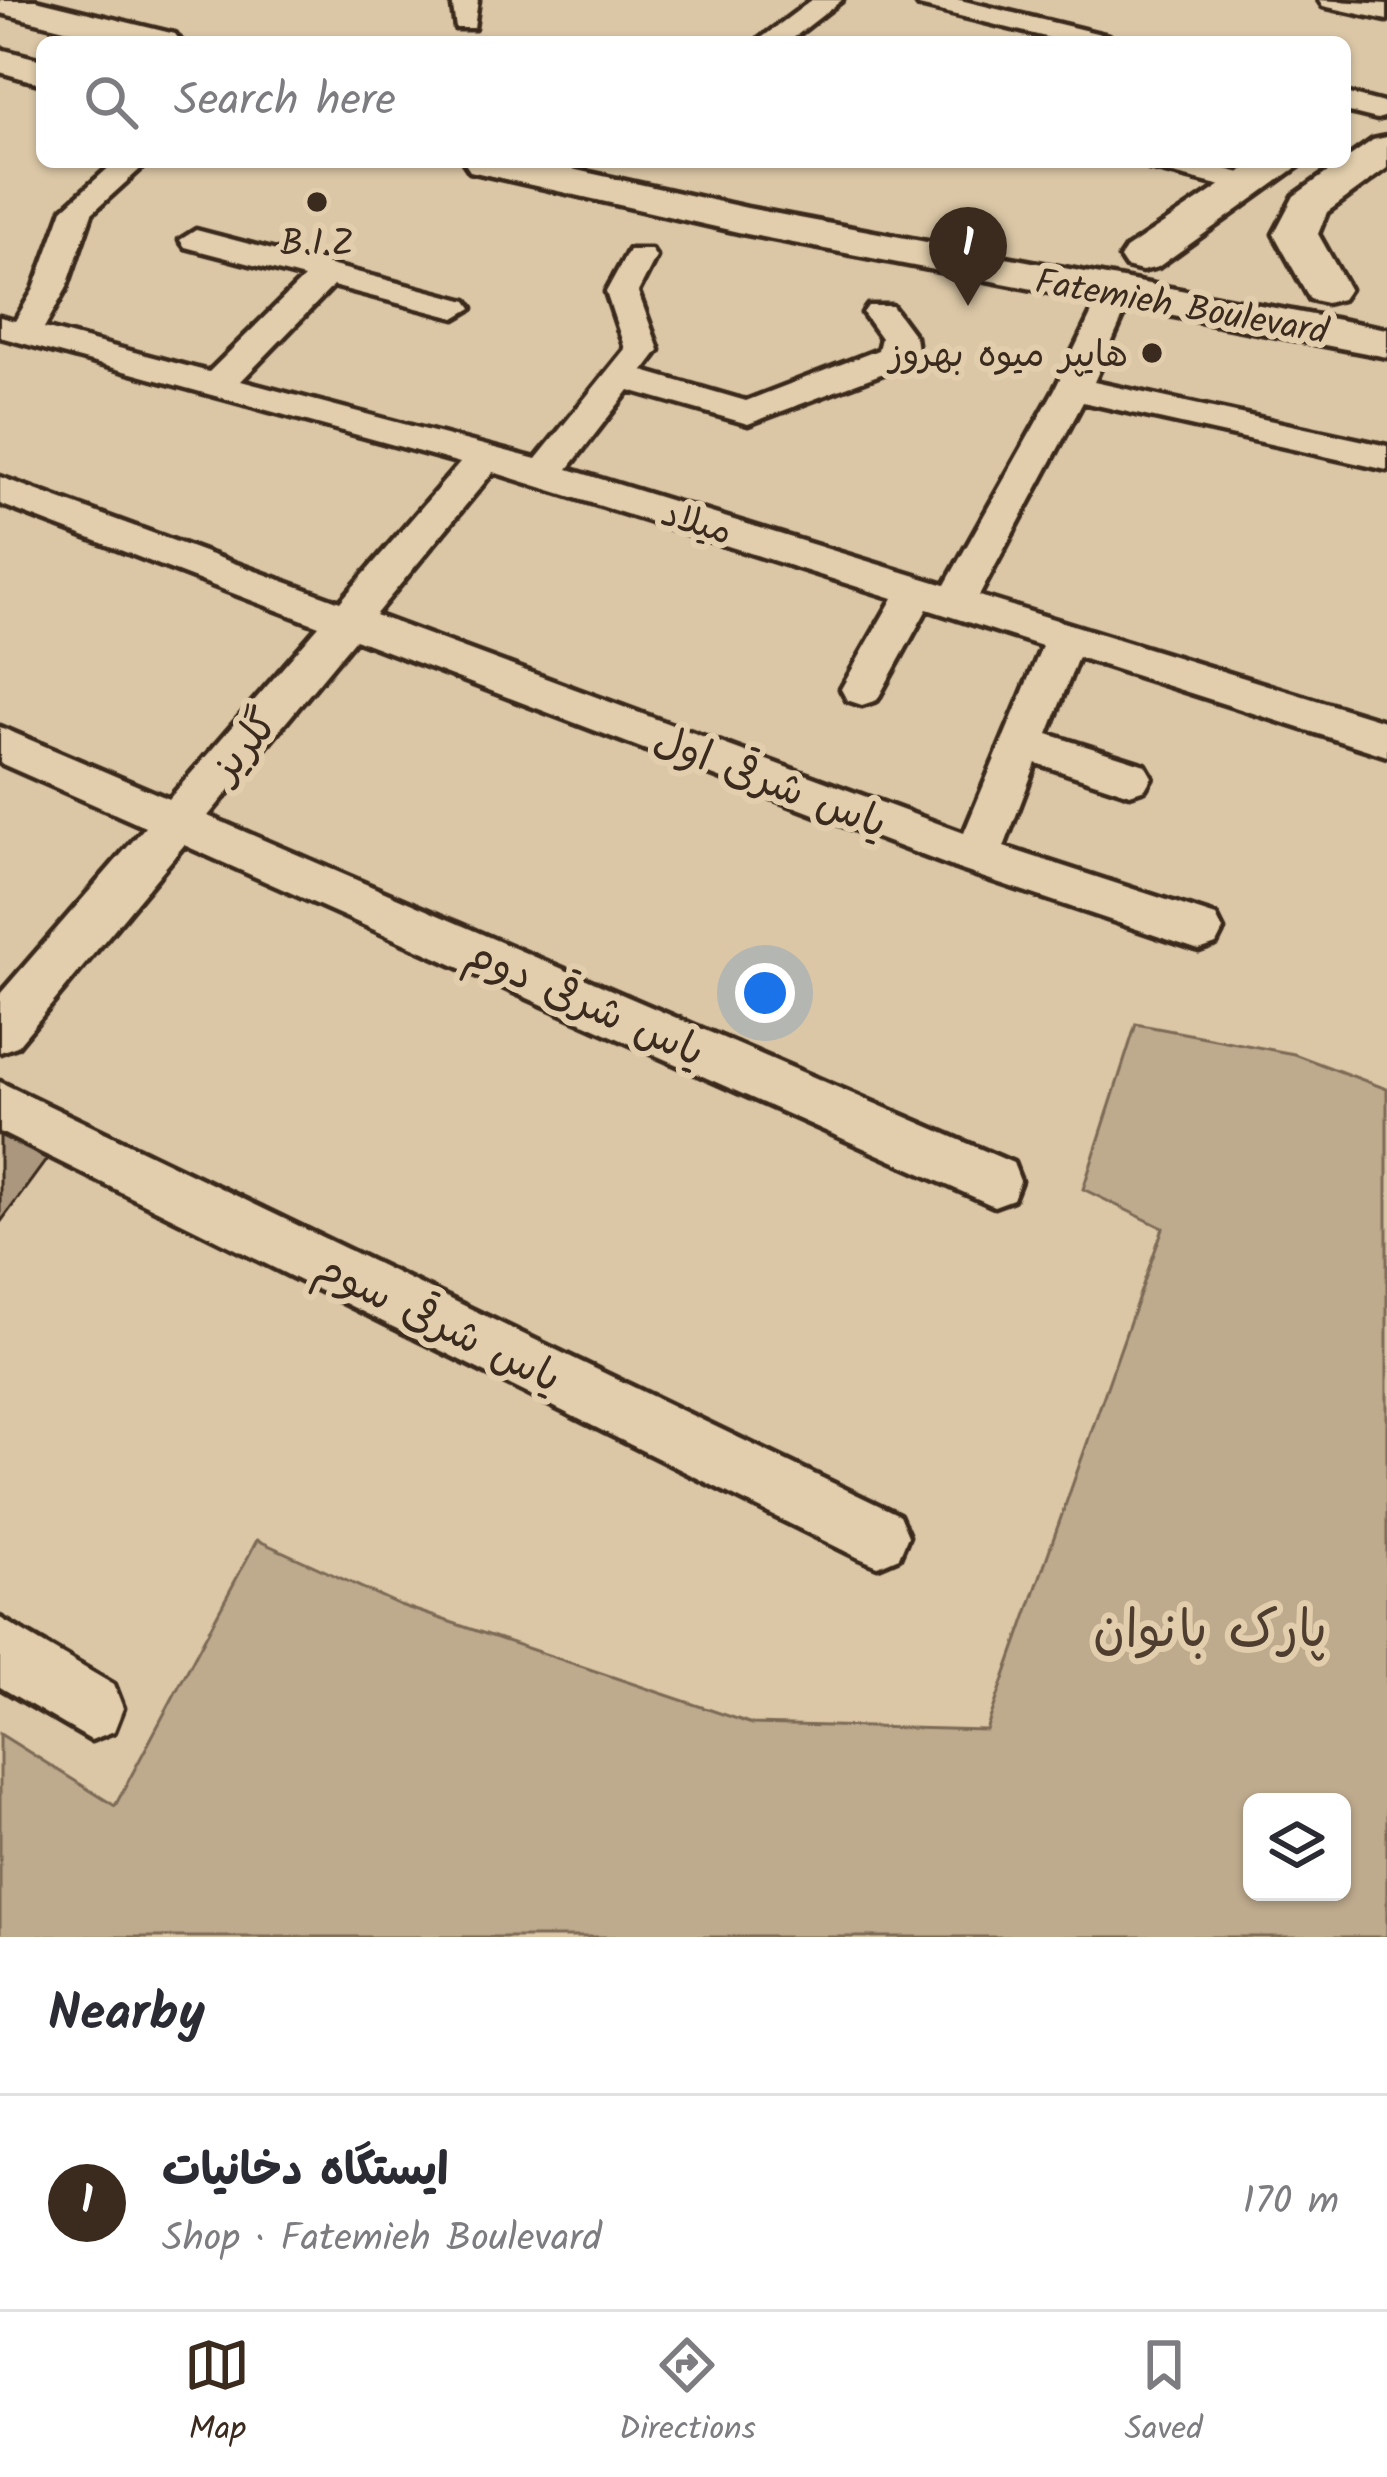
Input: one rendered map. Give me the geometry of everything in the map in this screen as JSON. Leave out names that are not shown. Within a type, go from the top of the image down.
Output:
[{"type":"main road","points":[[0,2],[138,36]]},
{"type":"main road","points":[[0,19],[69,36]]},
{"type":"main road","points":[[0,40],[36,49]]},
{"type":"main road","points":[[0,60],[36,70]]},
{"type":"main road","name":"Fatemieh Boulevard","points":[[1351,142],[1368,117]]},
{"type":"main road","name":"Fatemieh Boulevard","points":[[514,168],[1117,294],[1387,343]]},
{"type":"main road","name":"Fatemieh Boulevard","points":[[634,168],[1346,293],[1296,234],[1334,168]]},
{"type":"main road","points":[[1142,258],[1267,173]]},
{"type":"street","points":[[778,36],[829,0]]},
{"type":"street","points":[[928,0],[1075,36]]},
{"type":"street","points":[[1332,0],[1387,12]]},
{"type":"street","points":[[12,330],[50,289],[70,221],[127,168]]},
{"type":"street","points":[[1218,168],[1267,173]]},
{"type":"street","points":[[196,240],[455,308]]},
{"type":"street","points":[[544,474],[642,350],[622,292],[640,257]]},
{"type":"street","points":[[218,384],[326,275]]},
{"type":"street","points":[[862,689],[937,595],[1072,389],[1117,294]]},
{"type":"street","points":[[621,376],[748,413],[890,358],[900,350],[898,337],[880,313]]},
{"type":"street","name":"میلاد","points":[[12,330],[544,474],[1387,739]]},
{"type":"street","points":[[1072,389],[1387,458]]},
{"type":"street","name":"گلریز","points":[[0,1030],[485,458]]},
{"type":"street","name":"یاس شرقی اول","points":[[0,490],[977,857],[1198,930]]},
{"type":"street","points":[[977,857],[1066,636]]},
{"type":"street","points":[[1022,742],[1130,777]]},
{"type":"street","name":"یاس شرقی دوم","points":[[0,744],[994,1181]]},
{"type":"street","name":"یاس شرقی سوم","points":[[0,1106],[878,1536]]},
{"type":"street","points":[[0,1650],[91,1708]]},
{"type":"green space","name":"پارک بانوان","points":[[1136,1024],[1294,1054],[1387,1089],[1387,1937],[0,1937],[0,1734],[115,1806],[257,1540],[400,1605],[752,1724],[986,1730],[1163,1228],[1083,1189]]},
{"type":"building","points":[[0,1132],[47,1159],[0,1223]]},
{"type":"place","name":"B.I.Z","points":[[317,202]]},
{"type":"place","name":"ایستگاه دخانیات","points":[[968,306]]},
{"type":"place","name":"هایپر میوه بهروز","points":[[1152,353]]}]
